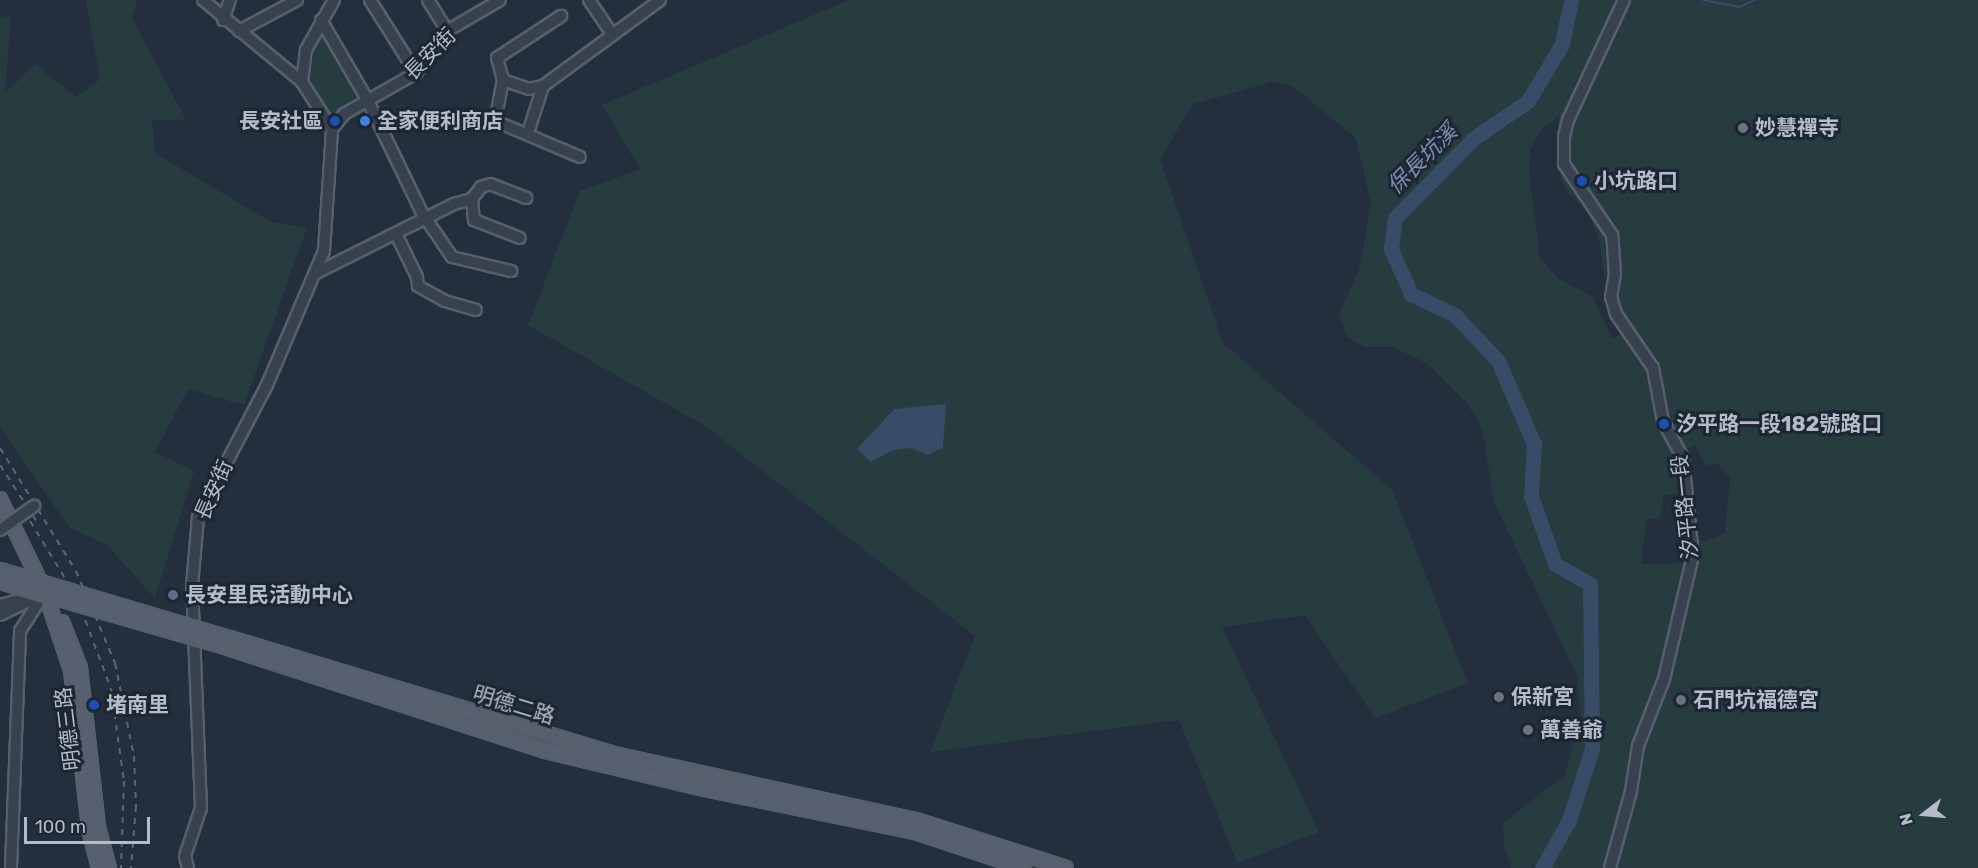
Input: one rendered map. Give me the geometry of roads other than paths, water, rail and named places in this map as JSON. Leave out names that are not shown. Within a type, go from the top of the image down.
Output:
[{"type":"main road","name":"明德三路","points":[[0,499],[45,592],[71,670],[99,868]]},
{"type":"main road","name":"明德二路","points":[[0,570],[229,643],[545,751],[700,788],[915,832],[1023,868]]},
{"type":"main road","name":"明德二路","points":[[0,582],[229,643],[610,753],[916,820],[1024,852],[1066,868]]},
{"type":"main road","name":"明德三路","points":[[93,828],[109,868]]},
{"type":"street","points":[[203,0],[223,20],[302,82],[332,129]]},
{"type":"street","points":[[223,20],[230,0]]},
{"type":"street","points":[[239,31],[297,0]]},
{"type":"street","points":[[302,82],[306,50],[334,0]]},
{"type":"street","points":[[370,0],[416,73]]},
{"type":"street","points":[[428,0],[447,31]]},
{"type":"street","points":[[589,0],[612,34]]},
{"type":"street","points":[[503,80],[529,89],[543,86],[612,34],[647,3],[660,0]]},
{"type":"street","name":"汐平路一段","points":[[1610,868],[1631,790],[1638,746],[1664,679],[1693,555],[1683,458],[1662,421],[1653,368],[1616,314],[1611,297],[1615,274],[1612,235],[1564,164],[1563,137],[1568,120],[1624,0]]},
{"type":"street","name":"長安街","points":[[188,868],[185,856],[201,808],[192,586],[198,517],[267,385],[324,251],[332,129],[344,114],[416,73],[447,31],[493,1]]},
{"type":"street","points":[[561,16],[497,58],[503,80],[495,121],[528,134],[537,142],[580,157]]},
{"type":"street","points":[[321,20],[367,99],[426,218],[452,257],[511,271]]},
{"type":"street","points":[[528,134],[543,86]]},
{"type":"street","points":[[314,274],[426,218],[472,199],[481,187],[490,184],[526,198]]},
{"type":"street","points":[[472,199],[474,220],[520,238]]},
{"type":"street","points":[[396,234],[417,277],[417,286],[445,301],[476,310]]},
{"type":"street","points":[[0,530],[34,506]]},
{"type":"street","points":[[2,609],[45,592]]},
{"type":"street","points":[[11,868],[20,631],[45,592]]},
{"type":"water","points":[[946,404],[943,448],[927,455],[912,448],[893,450],[871,462],[857,449],[894,409]]},
{"type":"waterway","name":"保長坑溪","points":[[1542,868],[1569,820],[1592,749],[1590,584],[1555,564],[1531,496],[1534,444],[1498,361],[1455,315],[1411,294],[1391,249],[1395,218],[1474,138],[1528,101],[1562,44],[1571,0]]},
{"type":"waterway","name":"保長坑溪","points":[[1703,0],[1739,7],[1755,0]]},
{"type":"railway","points":[[0,448],[76,571],[115,663],[134,756],[136,806],[131,868]]},
{"type":"railway","points":[[0,465],[39,525]]},
{"type":"railway","points":[[30,521],[77,598],[111,689],[124,781],[121,868]]},
{"type":"place","name":"長安社區","points":[[335,121]]},
{"type":"place","name":"全家便利商店","points":[[365,121]]},
{"type":"place","name":"妙慧禪寺","points":[[1743,128]]},
{"type":"place","name":"小坑路口","points":[[1582,181]]},
{"type":"place","name":"汐平路一段182號路口","points":[[1664,424]]},
{"type":"place","name":"長安里民活動中心","points":[[173,595]]},
{"type":"place","name":"保新宮","points":[[1499,697]]},
{"type":"place","name":"石門坑福德宮","points":[[1681,700]]},
{"type":"place","name":"堵南里","points":[[94,705]]},
{"type":"place","name":"萬善爺","points":[[1528,730]]}]
